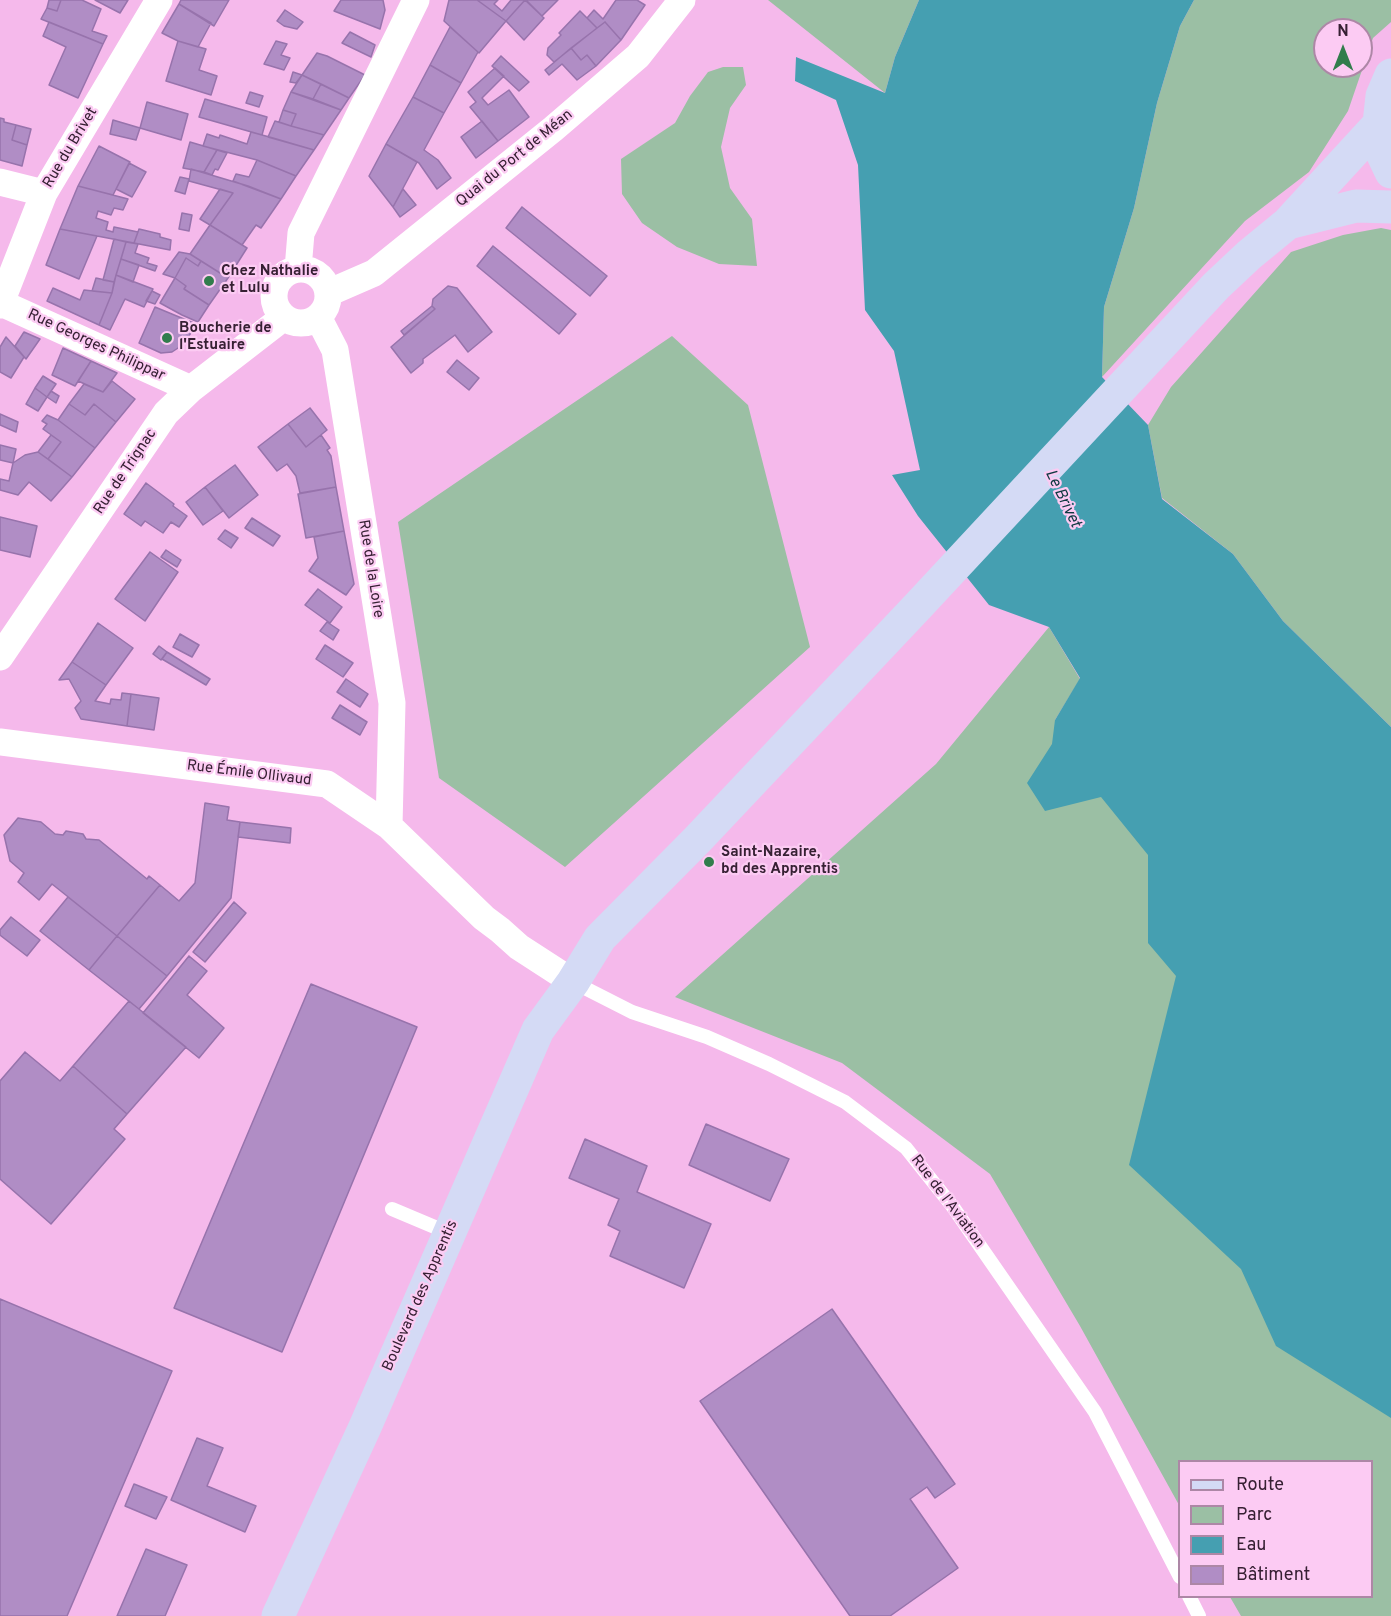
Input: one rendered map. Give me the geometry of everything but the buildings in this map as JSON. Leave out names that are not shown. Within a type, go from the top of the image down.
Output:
[{"type":"main road","points":[[1391,75],[1382,96],[1379,124],[1383,155],[1391,172]]},
{"type":"main road","name":"Boulevard des Apprentis","points":[[278,1616],[364,1427],[538,1030],[573,982],[600,938],[697,840],[1216,286],[1288,223],[1379,124]]},
{"type":"main road","points":[[1288,223],[1356,206],[1391,207]]},
{"type":"street","name":"Rue du Brivet","points":[[0,304],[44,193],[159,0]]},
{"type":"street","points":[[297,269],[301,233],[416,0]]},
{"type":"street","name":"Quai du Port de Méan","points":[[323,305],[374,273],[554,129],[638,56],[682,0]]},
{"type":"street","points":[[0,182],[44,193]]},
{"type":"street","points":[[306,269],[315,272],[326,285],[323,305],[301,323],[292,321],[284,317],[274,302],[276,284],[289,271],[306,269]]},
{"type":"street","name":"Rue Georges Philippar","points":[[0,304],[191,389]]},
{"type":"street","name":"Rue de la Loire","points":[[323,305],[335,350],[392,703],[389,826]]},
{"type":"street","name":"Rue de Trignac","points":[[0,657],[166,413],[191,389],[284,317]]},
{"type":"street","name":"Rue Émile Ollivaud","points":[[0,742],[327,784],[389,826],[484,918],[519,947],[573,982]]},
{"type":"lane","name":"Rue de l'Aviation","points":[[573,982],[632,1012],[707,1037],[769,1064],[845,1102],[906,1148],[960,1217],[1095,1412],[1178,1575]]},
{"type":"lane","points":[[392,1209],[449,1233]]},
{"type":"lane","points":[[1190,1598],[1199,1616]]},
{"type":"green space","points":[[768,0],[919,0],[895,57],[885,93]]},
{"type":"green space","points":[[1194,0],[1391,0],[1391,22],[1373,38],[1373,18],[1313,18],[1313,78],[1359,78],[1348,111],[1309,172],[1245,221],[1102,377],[1104,307],[1134,208],[1157,103],[1180,26]]},
{"type":"green space","points":[[723,67],[743,67],[746,85],[730,108],[721,147],[730,188],[752,219],[757,266],[719,264],[677,247],[642,223],[622,194],[621,159],[675,123],[690,96],[708,72]]},
{"type":"green space","points":[[1381,228],[1391,230],[1391,727],[1283,621],[1233,554],[1162,498],[1148,425],[1171,387],[1291,252],[1343,235]]},
{"type":"green space","points":[[672,336],[748,405],[810,647],[565,867],[439,778],[398,522]]},
{"type":"green space","points":[[1049,627],[1080,679],[1055,720],[1391,990],[1391,1616],[1241,1616],[1231,1598],[1373,1598],[1373,1460],[1178,1460],[1178,1503],[1080,1326],[990,1174],[842,1063],[675,997],[936,764]]},
{"type":"water","name":"Le Brivet","points":[[919,0],[1194,0],[1180,26],[1157,103],[1134,208],[1104,307],[1102,377],[1148,425],[1162,499],[1233,554],[1283,621],[1391,727],[1391,1418],[1276,1346],[1241,1269],[1129,1165],[1176,976],[1148,943],[1148,855],[1101,797],[1045,811],[1027,783],[1052,744],[1055,720],[1080,678],[1049,627],[989,605],[918,516],[892,475],[920,470],[894,351],[865,310],[858,165],[836,100],[795,81],[796,57],[885,93],[895,57]]},
{"type":"place","name":"Chez Nathalie et Lulu","points":[[209,281]]},
{"type":"place","name":"Boucherie de l'Estuaire","points":[[167,338]]},
{"type":"place","name":"Saint-Nazaire, bd des Apprentis","points":[[709,862]]}]
